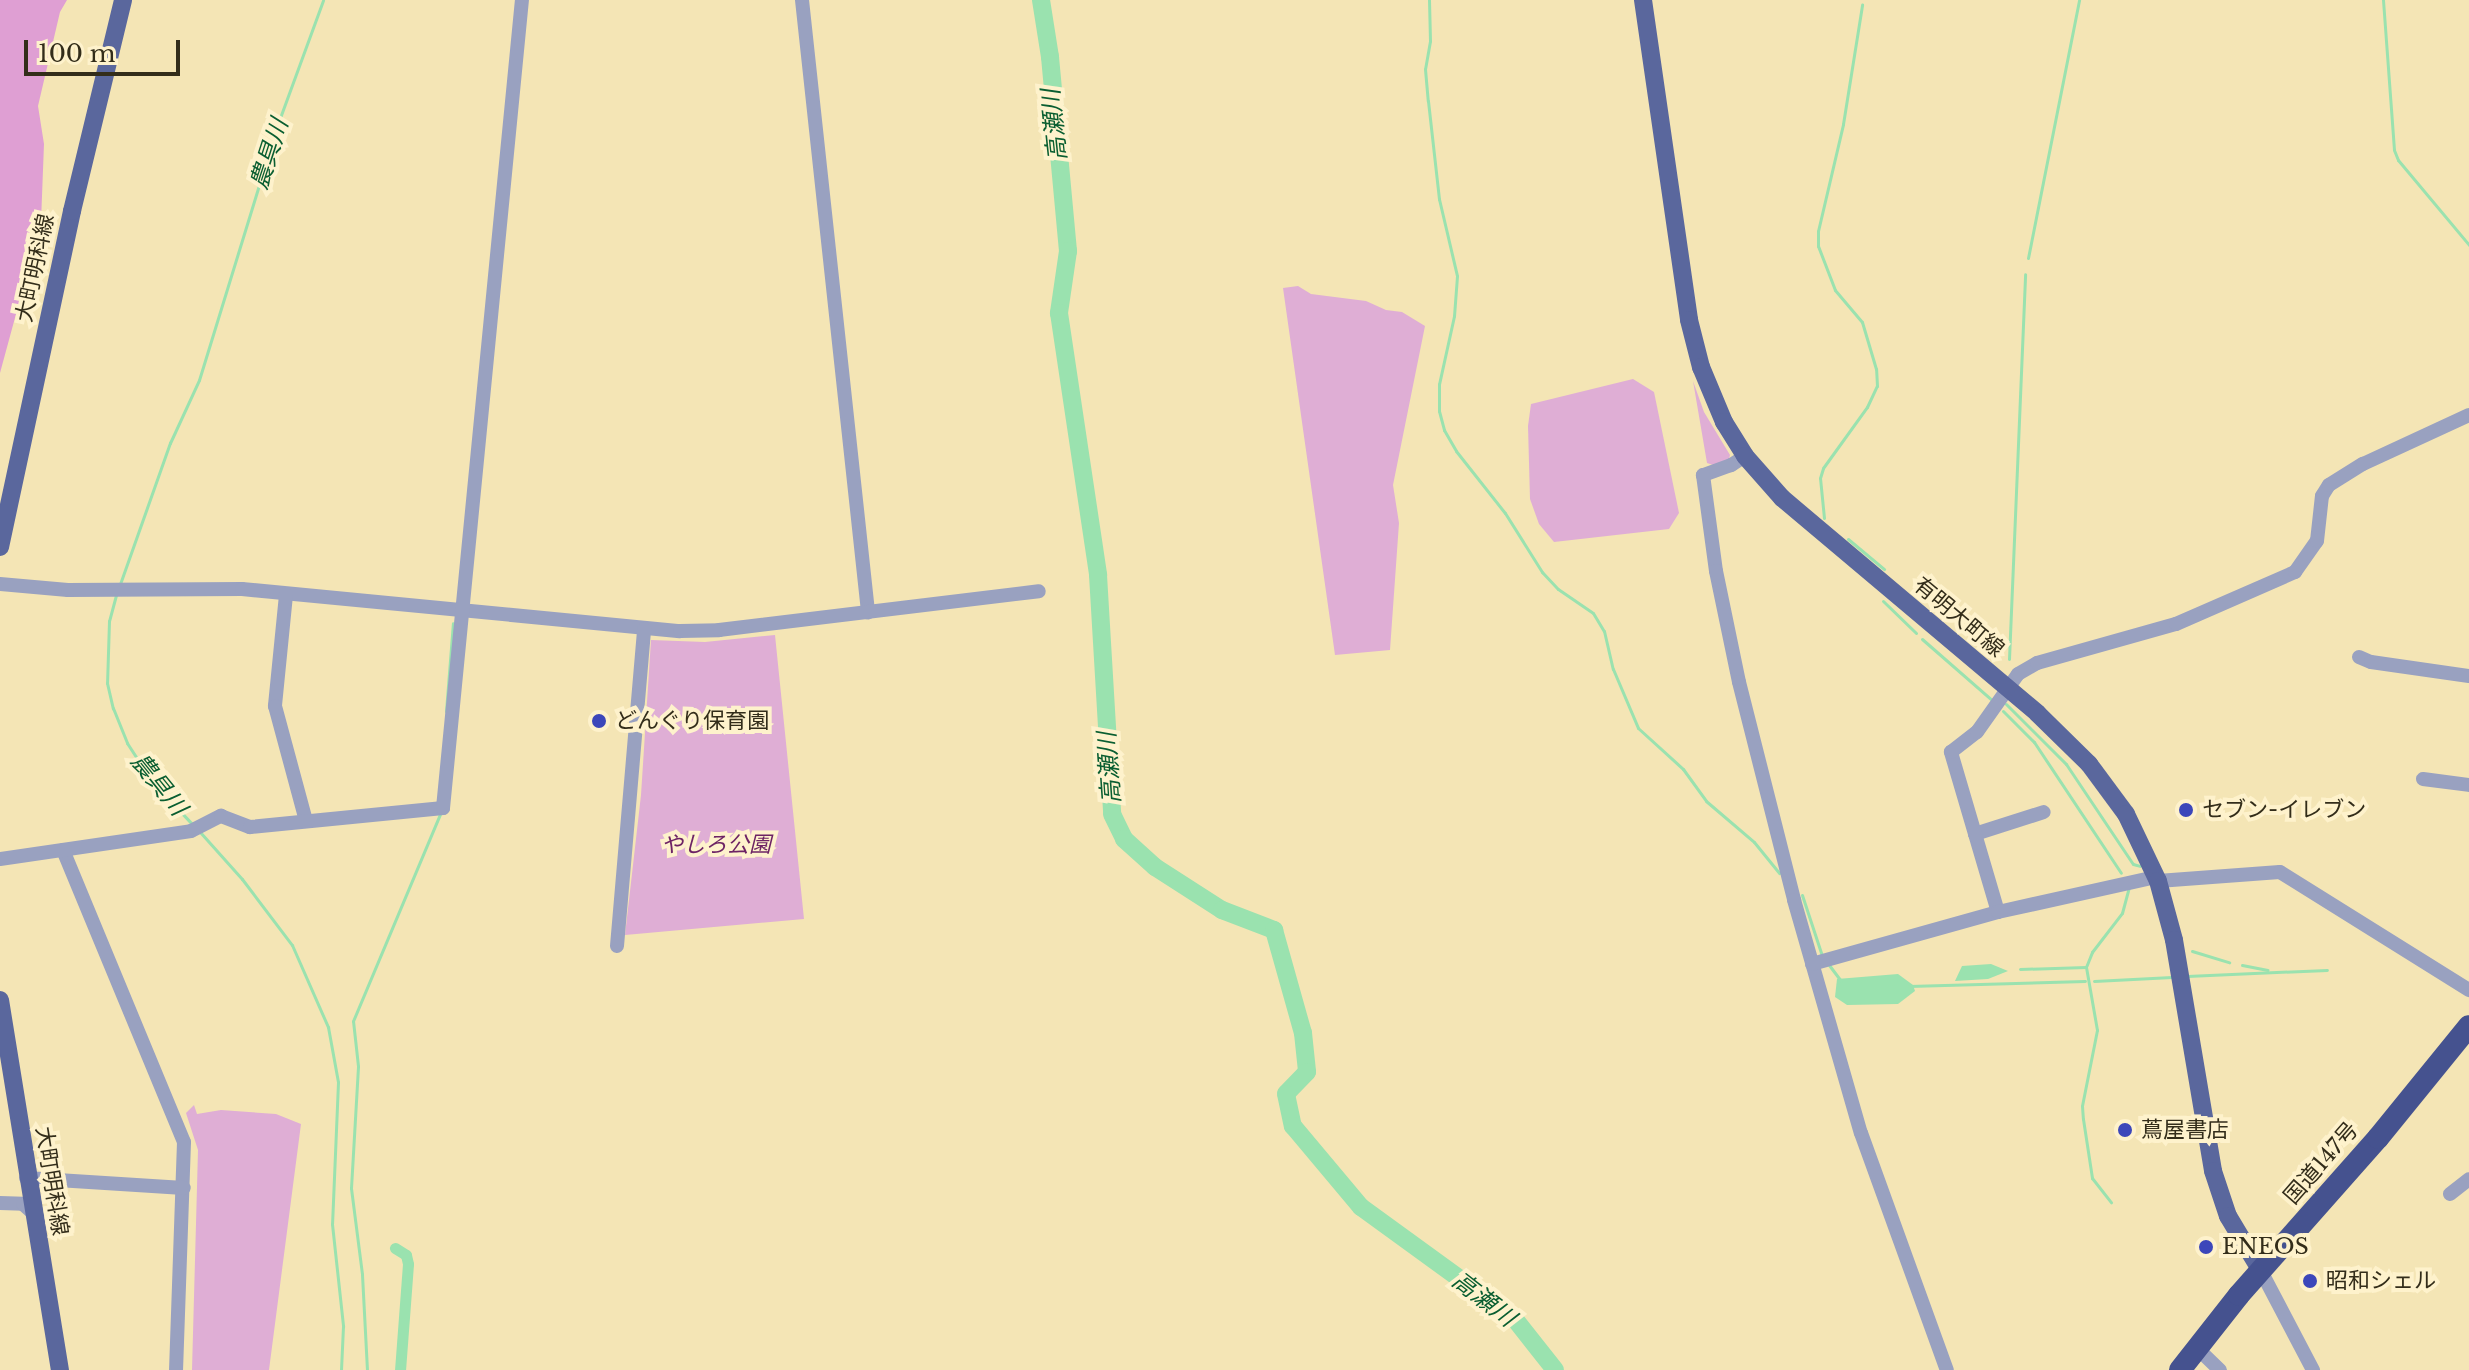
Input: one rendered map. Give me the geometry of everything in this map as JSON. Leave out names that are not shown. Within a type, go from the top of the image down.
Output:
[{"type":"highway","name":"国道147号","points":[[2180,1370],[2469,1026]]},
{"type":"main road","name":"大町明科線","points":[[0,547],[72,211],[123,0]]},
{"type":"main road","name":"有明大町線","points":[[1643,0],[1692,334],[1715,404],[1745,456],[1782,498],[2065,740],[2109,790],[2137,834],[2157,879],[2180,966],[2213,1171],[2228,1216],[2261,1271]]},
{"type":"main road","name":"大町明科線","points":[[0,1000],[26,1178],[60,1370]]},
{"type":"street","points":[[0,859],[191,831],[224,817],[243,827],[443,808],[522,0]]},
{"type":"street","points":[[802,0],[868,612]]},
{"type":"street","points":[[1998,912],[1951,752],[1977,732],[2023,670],[2037,663],[2176,624],[2295,572],[2317,541],[2322,496],[2329,485],[2363,464],[2469,415]]},
{"type":"street","points":[[1745,456],[1731,465],[1703,475],[1716,571],[1739,682],[1812,964],[1861,1133],[1947,1370]]},
{"type":"street","points":[[0,584],[30,589],[217,588],[644,629],[719,630],[1039,591]]},
{"type":"street","points":[[286,595],[275,706],[306,821]]},
{"type":"street","points":[[617,946],[644,629]]},
{"type":"street","points":[[2359,657],[2371,662],[2469,676]]},
{"type":"street","points":[[2423,779],[2469,785]]},
{"type":"street","points":[[1975,834],[2044,812]]},
{"type":"street","points":[[63,850],[181,1134],[185,1153],[176,1370]]},
{"type":"street","points":[[1812,964],[1998,912],[2157,879],[2280,872],[2469,990]]},
{"type":"street","points":[[26,1178],[184,1188]]},
{"type":"street","points":[[2450,1194],[2469,1179]]},
{"type":"street","points":[[0,1203],[23,1204],[32,1212]]},
{"type":"street","points":[[2261,1271],[2313,1370]]},
{"type":"street","points":[[2197,1348],[2220,1370]]},
{"type":"green space","points":[[1298,286],[1311,294],[1366,301],[1386,310],[1402,312],[1425,326],[1393,485],[1399,523],[1390,650],[1335,655],[1283,288]]},
{"type":"green space","points":[[1633,379],[1654,392],[1679,513],[1669,529],[1554,542],[1539,524],[1530,499],[1528,426],[1531,404]]},
{"type":"green space","points":[[1693,381],[1704,412],[1730,455],[1729,459],[1713,465],[1707,463]]},
{"type":"green space","name":"やしろ公園","points":[[775,635],[804,919],[625,935],[641,795],[651,640],[705,642]]},
{"type":"green space","points":[[194,1105],[197,1114],[221,1110],[276,1114],[301,1124],[269,1370],[192,1370],[198,1150],[186,1113]]},
{"type":"shaded area","points":[[0,0],[67,0],[60,12],[38,106],[44,144],[41,222],[0,373]]},
{"type":"shaded area","points":[[1991,964],[2008,971],[1988,979],[1955,981],[1962,966]]},
{"type":"shaded area","points":[[1898,974],[1913,985],[1915,991],[1898,1004],[1847,1005],[1835,997],[1837,979]]},
{"type":"waterway","name":"農具川","points":[[120,584],[170,443],[199,380],[277,126],[323,0]]},
{"type":"waterway","name":"高瀬川","points":[[1041,0],[1050,57],[1068,251],[1059,313],[1098,575],[1112,814],[1124,839],[1155,867],[1222,910],[1274,930],[1303,1033],[1307,1072],[1286,1094],[1293,1126],[1361,1207],[1514,1318],[1555,1370]]},
{"type":"waterway","points":[[1429,0],[1430,41],[1425,69],[1428,101],[1439,199],[1457,276],[1454,316],[1439,384],[1439,411],[1444,430],[1456,451],[1505,513],[1542,572],[1558,589],[1593,613],[1604,631],[1613,669],[1638,728],[1683,769],[1706,801],[1754,842],[1779,873]]},
{"type":"waterway","points":[[2028,258],[2079,0]]},
{"type":"waterway","points":[[2383,0],[2394,150],[2398,160],[2469,245]]},
{"type":"waterway","points":[[1824,518],[1820,478],[1823,468],[1867,407],[1877,386],[1876,369],[1862,322],[1835,290],[1818,246],[1818,231],[1843,124],[1862,5]]},
{"type":"waterway","points":[[2009,659],[2025,274]]},
{"type":"waterway","points":[[1848,539],[1884,569]]},
{"type":"waterway","name":"農具川","points":[[116,595],[109,621],[107,683],[113,708],[127,743],[151,780],[192,824]]},
{"type":"waterway","points":[[1883,601],[1916,633]]},
{"type":"waterway","points":[[446,711],[453,623]]},
{"type":"waterway","points":[[1922,639],[1993,701]]},
{"type":"waterway","points":[[2006,704],[2066,764],[2133,864],[2140,866]]},
{"type":"waterway","points":[[2003,711],[2034,742],[2121,873]]},
{"type":"waterway","points":[[367,1370],[362,1274],[351,1188],[358,1066],[353,1021],[440,814]]},
{"type":"waterway","name":"農具川","points":[[200,832],[242,879],[292,945],[328,1027],[338,1082],[332,1224],[343,1326],[341,1370]]},
{"type":"waterway","points":[[2086,967],[2092,952],[2122,913],[2129,887]]},
{"type":"waterway","points":[[1802,895],[1822,956]]},
{"type":"waterway","points":[[2192,951],[2229,962]]},
{"type":"waterway","points":[[1829,965],[1841,981]]},
{"type":"waterway","points":[[2242,965],[2268,970]]},
{"type":"waterway","points":[[2020,969],[2086,967],[2097,1030],[2082,1106],[2083,1119],[2092,1178],[2111,1202]]},
{"type":"waterway","points":[[2187,976],[2327,970]]},
{"type":"waterway","points":[[2094,981],[2172,977]]},
{"type":"waterway","points":[[1909,986],[2085,981]]},
{"type":"waterway","points":[[395,1248],[406,1255],[408,1264],[400,1370]]},
{"type":"place","name":"どんぐり保育園","points":[[599,721]]},
{"type":"place","name":"セブン-イレブン","points":[[2186,810]]},
{"type":"place","name":"蔦屋書店","points":[[2125,1130]]},
{"type":"place","name":"ENEOS","points":[[2206,1247]]},
{"type":"place","name":"昭和シェル","points":[[2310,1281]]}]
